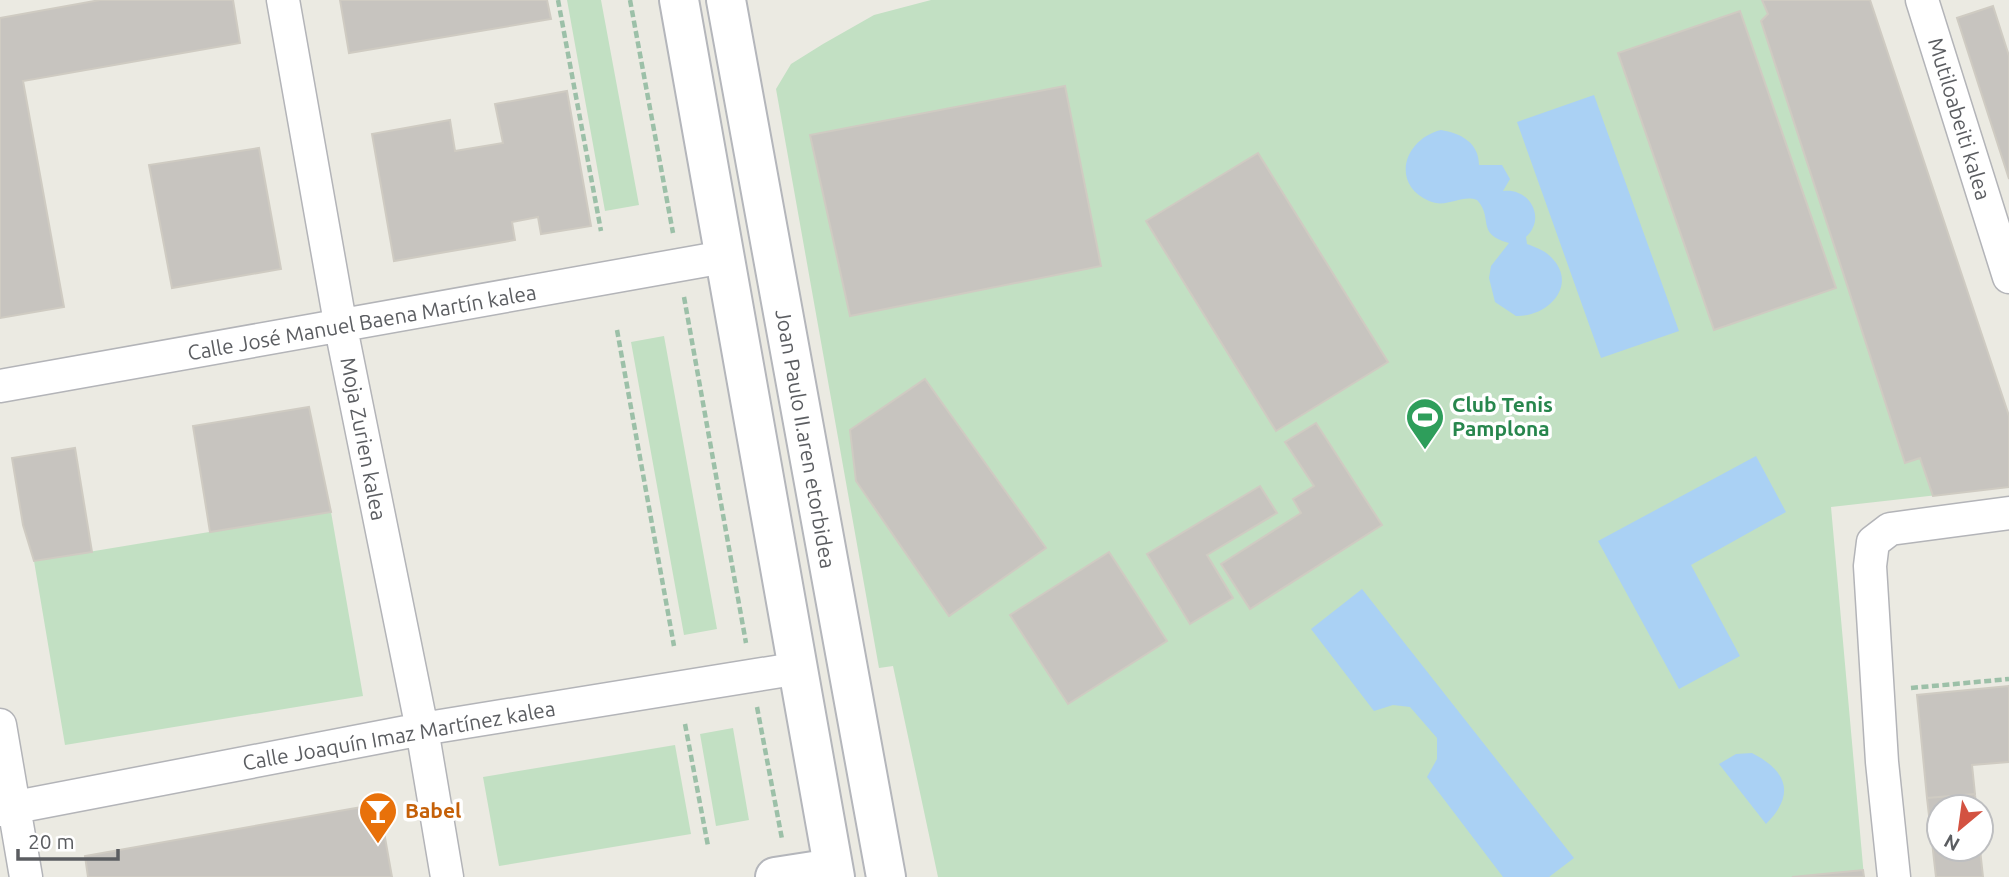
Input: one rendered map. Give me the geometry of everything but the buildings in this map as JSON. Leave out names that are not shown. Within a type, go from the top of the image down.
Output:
[{"type":"main road","points":[[678,0],[800,668],[834,872],[782,876]]},
{"type":"main road","name":"Joan Paulo II.aren etorbidea","points":[[726,0],[886,877]]},
{"type":"street","name":"Moja Zurien kalea","points":[[283,0],[341,328],[422,729],[447,877]]},
{"type":"street","name":"Mutiloabeiti kalea","points":[[1922,0],[2009,277]]},
{"type":"street","name":"Calle José Manuel Baena Martín kalea","points":[[0,386],[341,328],[724,257]]},
{"type":"street","points":[[1894,877],[1882,762],[1870,566],[1873,542],[1890,529],[2009,513]]},
{"type":"street","name":"Calle Joaquín Imaz Martínez kalea","points":[[7,808],[422,729],[800,668]]},
{"type":"street","points":[[0,725],[7,808],[26,877]]},
{"type":"path","points":[[558,0],[601,231]]},
{"type":"path","points":[[630,0],[752,677],[782,876]]},
{"type":"path","points":[[617,330],[674,646]]},
{"type":"path","points":[[1911,688],[2009,679]]},
{"type":"path","points":[[685,724],[708,846]]},
{"type":"green space","points":[[567,0],[601,0],[639,205],[605,211]]},
{"type":"green space","name":"Club Tenis Pamplona","points":[[931,0],[1870,0],[2009,416],[2009,487],[1831,507],[1864,877],[938,877],[893,666],[879,668],[776,89],[791,64],[823,44],[874,15]]},
{"type":"green space","points":[[664,336],[717,629],[684,635],[631,342]]},
{"type":"green space","points":[[331,512],[363,696],[65,745],[34,561]]},
{"type":"green space","points":[[733,728],[749,820],[716,826],[700,734]]},
{"type":"green space","points":[[675,745],[691,834],[499,866],[483,777]]},
{"type":"water","points":[[1594,95],[1679,331],[1601,358],[1517,122]]},
{"type":"water","points":[[1441,130],[1468,140],[1476,151],[1479,165],[1502,165],[1510,179],[1503,191],[1521,194],[1532,205],[1535,221],[1526,237],[1527,244],[1551,257],[1562,278],[1556,297],[1539,311],[1516,316],[1495,302],[1489,278],[1491,266],[1509,243],[1492,235],[1488,230],[1482,207],[1477,200],[1436,203],[1417,193],[1409,184],[1406,163],[1411,152],[1418,142]]},
{"type":"water","points":[[1756,456],[1786,512],[1691,565],[1740,656],[1679,689],[1598,541]]},
{"type":"water","points":[[1362,589],[1574,858],[1549,877],[1503,877],[1427,777],[1437,759],[1437,738],[1410,707],[1393,705],[1374,711],[1311,629]]},
{"type":"water","points":[[1752,753],[1773,767],[1783,784],[1781,803],[1766,824],[1719,764],[1736,754]]},
{"type":"place","name":"Club Tenis Pamplona","points":[[1425,451]]},
{"type":"place","name":"Babel","points":[[378,845]]}]
